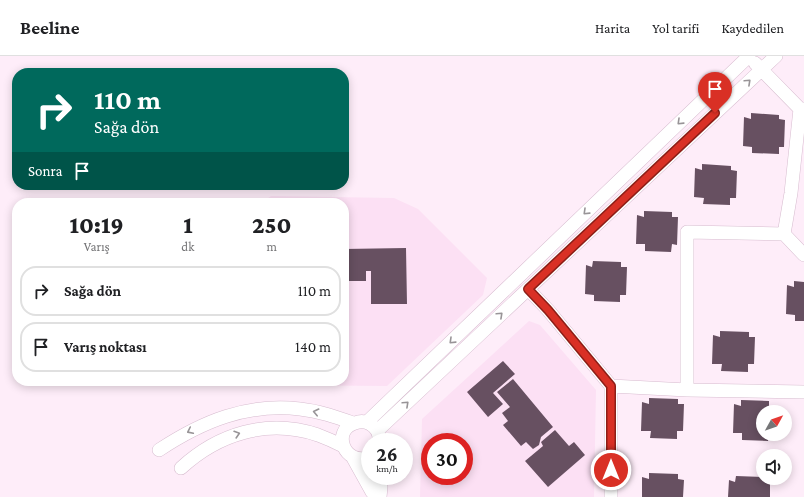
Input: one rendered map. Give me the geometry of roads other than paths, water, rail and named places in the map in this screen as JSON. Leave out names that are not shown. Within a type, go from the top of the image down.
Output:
[{"type":"street","points":[[367,422],[748,56],[802,109],[798,193],[784,234]]},
{"type":"street","points":[[382,433],[528,289],[776,56]]},
{"type":"street","points":[[686,390],[686,232],[784,234],[804,255]]},
{"type":"street","points":[[528,289],[548,310],[611,386],[611,497]]},
{"type":"street","points":[[611,386],[686,390],[804,392]]},
{"type":"street","points":[[159,450],[182,435],[206,424],[235,414],[256,409],[301,409],[316,411],[354,423]]},
{"type":"street","points":[[361,459],[358,459],[346,452],[342,439],[344,432],[348,427],[360,421],[367,422],[373,426],[376,433]]},
{"type":"street","points":[[181,468],[203,450],[216,442],[244,432],[258,430],[288,429],[303,431],[343,446]]},
{"type":"street","points":[[352,456],[376,497]]},
{"type":"street","points":[[380,497],[381,485]]}]
